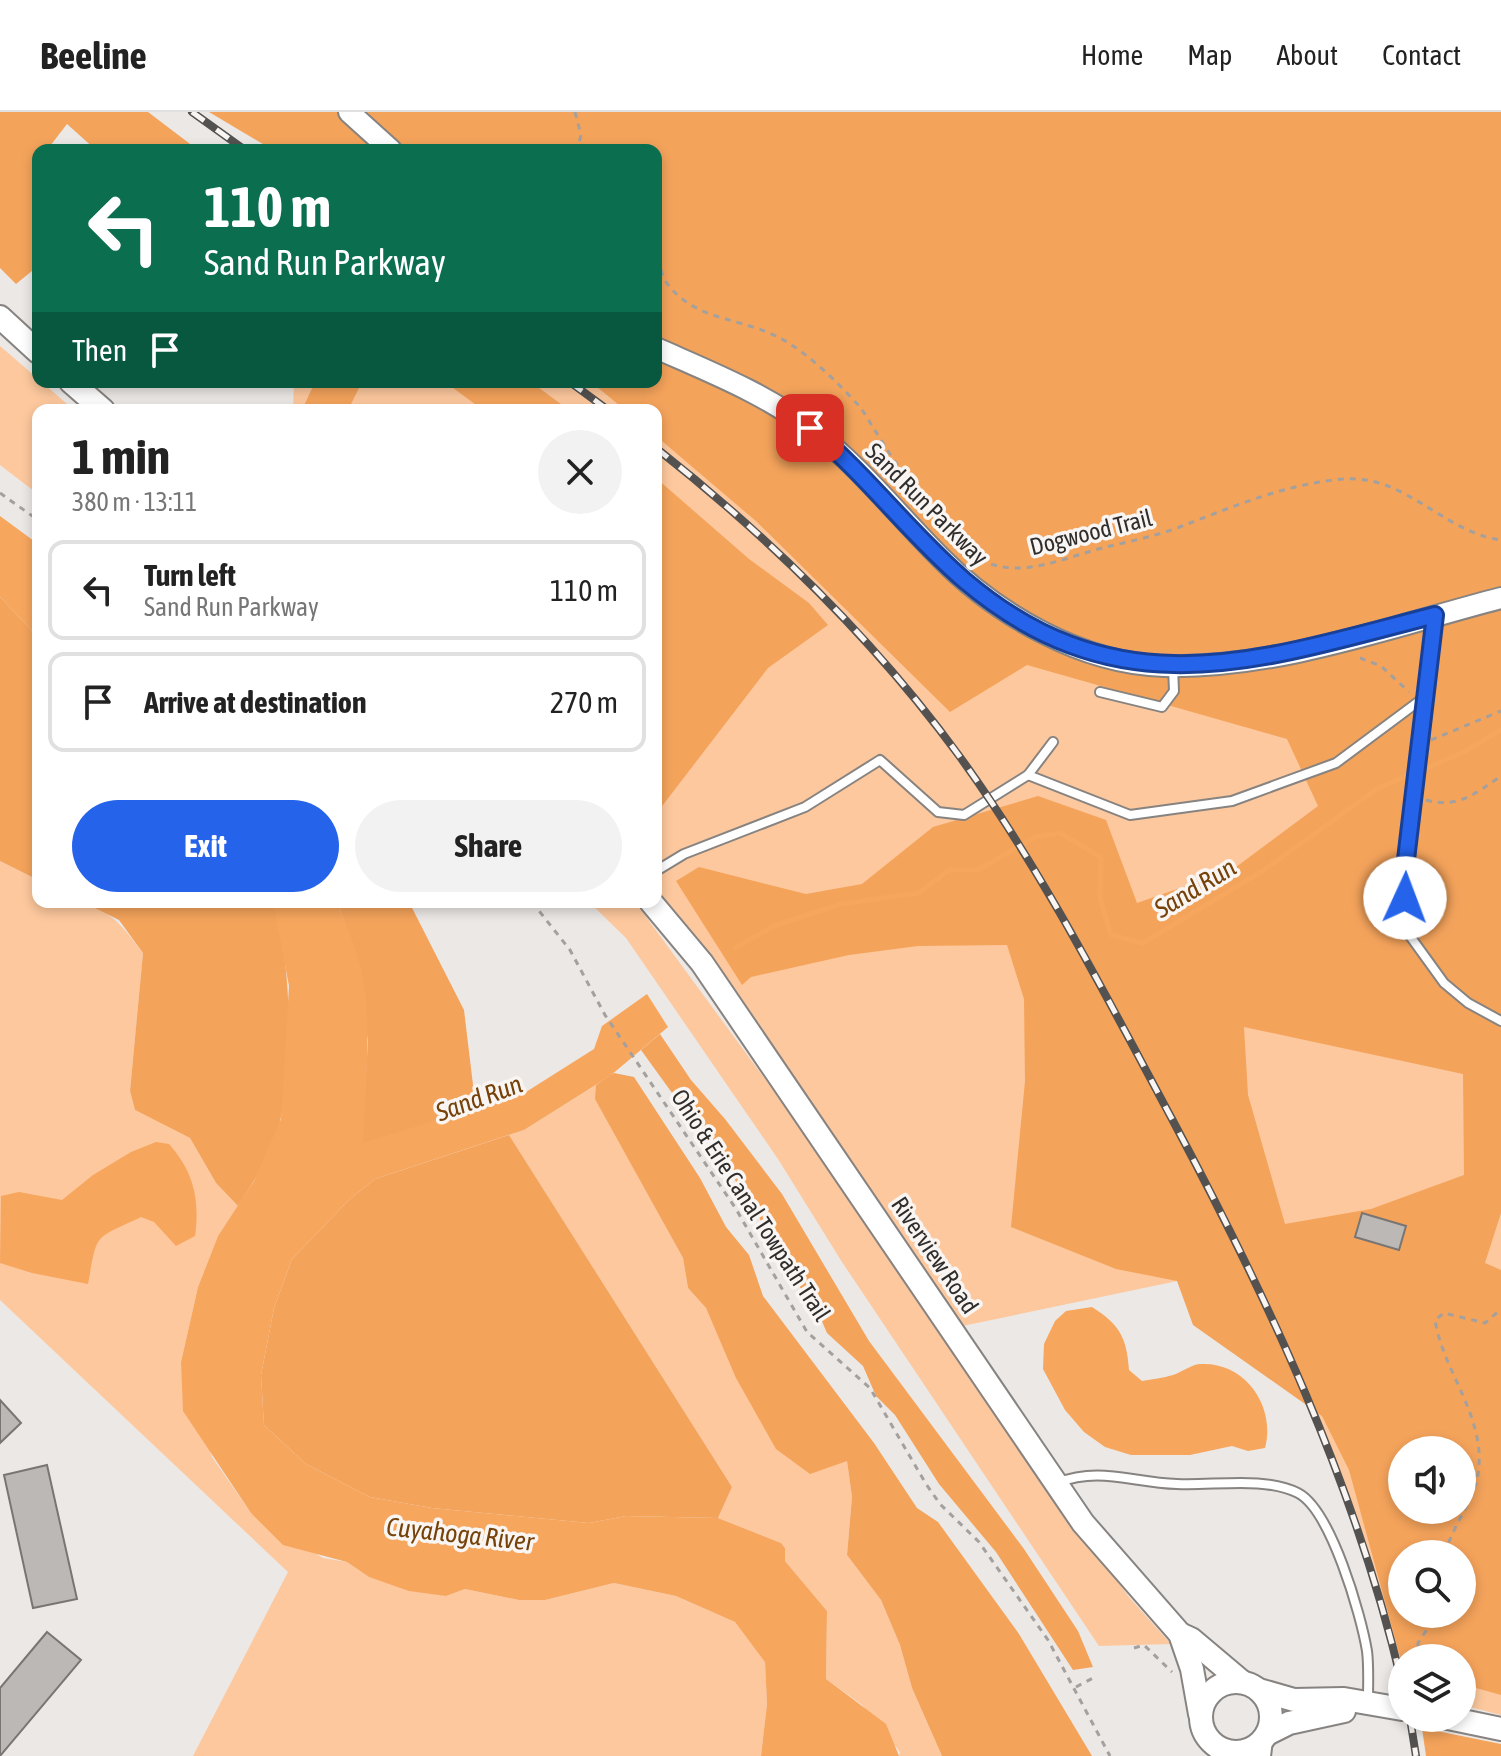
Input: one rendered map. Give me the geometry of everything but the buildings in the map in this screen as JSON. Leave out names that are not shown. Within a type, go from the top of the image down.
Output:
[{"type":"main road","points":[[0,317],[32,346]]},
{"type":"main road","points":[[78,388],[96,404]]},
{"type":"main road","name":"Riverview Road","points":[[656,908],[702,963],[1083,1523],[1180,1634],[1192,1669],[1200,1714]]},
{"type":"main road","name":"Riverview Road","points":[[1180,1634],[1191,1639],[1250,1686]]},
{"type":"main road","points":[[1368,1705],[1289,1723],[1263,1743],[1236,1752],[1220,1751],[1204,1732],[1200,1714],[1203,1703],[1219,1686],[1250,1686],[1294,1700],[1344,1699],[1388,1707]]},
{"type":"main road","points":[[1250,1686],[1269,1706],[1263,1743]]},
{"type":"main road","points":[[1476,1724],[1501,1729]]},
{"type":"street","points":[[349,112],[384,144]]},
{"type":"street","name":"Sand Run Parkway","points":[[662,351],[752,391],[810,428],[884,496],[941,558],[989,598],[1041,630],[1095,654],[1140,665],[1173,667],[1216,664],[1288,652],[1501,598]]},
{"type":"lane","points":[[1435,615],[1405,868],[1410,936],[1444,983],[1468,1003],[1501,1021]]},
{"type":"lane","points":[[1100,692],[1162,707],[1174,691],[1173,667]]},
{"type":"lane","points":[[1028,775],[1130,815],[1232,801],[1336,763],[1426,696]]},
{"type":"lane","points":[[662,867],[684,854],[805,807],[880,760],[938,812],[964,815],[1028,775],[1053,742]]},
{"type":"lane","points":[[1057,1483],[1096,1474],[1174,1484],[1273,1487],[1289,1490],[1308,1500],[1328,1527],[1362,1631],[1367,1660],[1368,1705]]},
{"type":"path","points":[[575,112],[581,135],[579,144]]},
{"type":"path","name":"Dogwood Trail","points":[[662,275],[685,303],[704,313],[777,336],[844,390],[861,408],[953,539],[982,560],[1025,568],[1048,564],[1152,537],[1262,496],[1345,479],[1372,480],[1401,489],[1444,519],[1484,538],[1501,540]]},
{"type":"path","points":[[0,493],[32,516]]},
{"type":"path","points":[[1357,657],[1393,675],[1417,703]]},
{"type":"path","points":[[1421,744],[1501,711]]},
{"type":"path","points":[[1414,797],[1455,803],[1470,798],[1501,776]]},
{"type":"path","name":"Ohio & Erie Canal Towpath Trail","points":[[537,908],[570,950],[605,1015],[736,1209],[807,1332],[870,1388],[940,1504],[979,1542],[1048,1640],[1076,1687],[1110,1756]]},
{"type":"path","points":[[1451,1540],[1475,1488],[1479,1453],[1471,1416],[1435,1320],[1444,1313],[1485,1323],[1501,1309]]},
{"type":"path","points":[[1134,1648],[1144,1645],[1167,1669],[1183,1671]]},
{"type":"path","points":[[1076,1687],[1093,1678]]},
{"type":"shaded area","points":[[0,112],[148,112],[190,144],[89,144],[67,124],[52,144],[32,144],[32,271],[16,284],[0,268]]},
{"type":"shaded area","points":[[209,112],[1501,112],[1501,1213],[1485,1263],[1501,1270],[1501,1695],[1476,1688],[1476,1644],[1397,1644],[1392,1628],[1476,1628],[1476,1540],[1388,1540],[1388,1613],[1349,1470],[1322,1416],[1193,1325],[1177,1281],[1116,1269],[1011,1227],[1025,1081],[1024,999],[1007,945],[918,946],[849,955],[751,977],[742,985],[676,881],[699,867],[806,894],[862,884],[933,827],[1038,796],[1106,820],[1137,903],[1232,870],[1318,806],[1287,739],[1027,665],[950,712],[757,522],[662,441],[662,404],[618,404],[598,388],[662,388],[662,144],[263,144]],"holes":[[[1244,1027],[1463,1074],[1464,1175],[1371,1209],[1285,1224],[1248,1095]]]},
{"type":"shaded area","points":[[1501,112],[1501,1715],[1476,1709],[1476,1644],[1392,1644],[1373,1576],[1337,1471],[1296,1368],[1249,1266],[953,1328],[660,908],[662,404],[293,404],[294,388],[662,388],[662,150]]},
{"type":"shaded area","points":[[0,346],[32,374],[32,388],[49,388],[67,404],[32,404],[32,489],[0,465]]},
{"type":"shaded area","points":[[312,388],[359,388],[351,404],[305,404]]},
{"type":"shaded area","points":[[453,388],[539,388],[561,404],[475,404]]},
{"type":"shaded area","points":[[662,483],[749,559],[809,603],[828,625],[768,668],[662,806]]},
{"type":"shaded area","points":[[0,597],[32,631],[32,877],[0,861]]},
{"type":"shaded area","points":[[0,861],[32,877],[32,908],[94,908],[120,925],[143,953],[130,1091],[135,1110],[190,1138],[216,1183],[238,1206],[218,1236],[198,1287],[181,1362],[212,1457],[251,1513],[323,1558],[347,1562],[369,1577],[446,1596],[465,1589],[519,1600],[545,1600],[614,1583],[676,1596],[735,1622],[765,1661],[767,1704],[761,1756],[193,1756],[288,1572],[0,1300]]},
{"type":"shaded area","points":[[95,908],[275,908],[284,951],[289,1009],[285,1093],[274,1140],[238,1206],[216,1183],[190,1138],[135,1110],[130,1091],[143,953],[119,920]]},
{"type":"shaded area","points":[[339,908],[412,908],[464,1010],[476,1110],[362,1144],[368,1040]]},
{"type":"shaded area","points":[[595,908],[641,910],[773,1090],[1128,1596],[1171,1644],[1099,1646],[842,1262],[778,1159],[626,938]]},
{"type":"shaded area","points":[[660,1034],[691,1080],[782,1194],[869,1341],[1024,1549],[1078,1631],[1093,1667],[1073,1670],[996,1552],[939,1484],[895,1415],[876,1396],[863,1366],[827,1333],[815,1305],[776,1259],[756,1209],[641,1050]]},
{"type":"shaded area","points":[[614,1073],[634,1077],[700,1178],[726,1227],[749,1255],[763,1296],[874,1443],[917,1508],[938,1522],[1019,1634],[1092,1756],[942,1756],[912,1688],[900,1645],[881,1600],[847,1555],[852,1497],[847,1461],[810,1474],[776,1449],[736,1378],[706,1308],[688,1288],[683,1258],[595,1099],[596,1085]]},
{"type":"shaded area","points":[[596,1085],[596,1099],[683,1258],[688,1288],[706,1308],[721,1341],[847,1461],[852,1497],[847,1555],[881,1600],[900,1645],[912,1688],[942,1756],[899,1756],[900,1752],[862,1705],[826,1679],[827,1611],[785,1561],[785,1548],[781,1543],[718,1518],[732,1487],[509,1135],[524,1130]]},
{"type":"shaded area","points":[[509,1135],[732,1487],[718,1518],[626,1516],[589,1523],[432,1508],[370,1497],[306,1464],[264,1425],[261,1375],[274,1308],[292,1259],[349,1200],[375,1179]]},
{"type":"shaded area","points":[[1423,1732],[1442,1732],[1501,1744],[1501,1756],[1426,1756]]},
{"type":"water","points":[[0,516],[32,540],[32,631],[0,597]]},
{"type":"water","name":"Cuyahoga River","points":[[274,908],[339,908],[359,959],[366,999],[363,1143],[526,1092],[594,1049],[602,1026],[647,994],[668,1027],[610,1076],[524,1130],[375,1179],[349,1200],[292,1259],[274,1308],[261,1375],[264,1425],[306,1464],[370,1497],[432,1508],[589,1523],[626,1516],[718,1518],[781,1543],[785,1548],[785,1561],[827,1611],[826,1679],[886,1724],[899,1756],[761,1756],[767,1704],[765,1662],[735,1622],[676,1596],[614,1583],[545,1600],[519,1600],[465,1589],[446,1596],[409,1591],[369,1577],[347,1562],[283,1545],[251,1513],[183,1411],[181,1362],[198,1287],[218,1236],[254,1181],[281,1119],[289,986]]},
{"type":"water","points":[[156,1142],[169,1144],[190,1176],[197,1210],[195,1236],[176,1246],[154,1222],[141,1217],[100,1239],[88,1284],[0,1263],[1,1196],[19,1192],[62,1200],[93,1175],[131,1152]]},
{"type":"water","points":[[1092,1307],[1120,1332],[1129,1370],[1142,1381],[1173,1375],[1201,1364],[1217,1365],[1244,1379],[1254,1390],[1266,1417],[1265,1448],[1248,1451],[1232,1446],[1190,1455],[1131,1455],[1105,1447],[1084,1432],[1065,1410],[1043,1369],[1044,1344],[1055,1321],[1066,1311]]},
{"type":"waterway","name":"Sand Run","points":[[735,948],[774,926],[841,904],[919,893],[949,870],[978,870],[1035,837],[1060,833],[1101,857],[1100,898],[1111,935],[1143,943],[1264,870],[1378,788],[1462,753],[1501,730]]},
{"type":"railway","points":[[192,112],[237,144]]},
{"type":"railway","points":[[578,388],[600,404]]},
{"type":"railway","points":[[662,453],[780,554],[856,631],[960,757],[1046,889],[1208,1187],[1275,1325],[1334,1465],[1360,1537],[1392,1644]]},
{"type":"railway","points":[[1412,1732],[1416,1756]]},
{"type":"route","points":[[810,428],[884,496],[966,581],[1041,630],[1095,654],[1140,665],[1188,667],[1216,664],[1288,652],[1435,615],[1405,868],[1405,898]]}]
